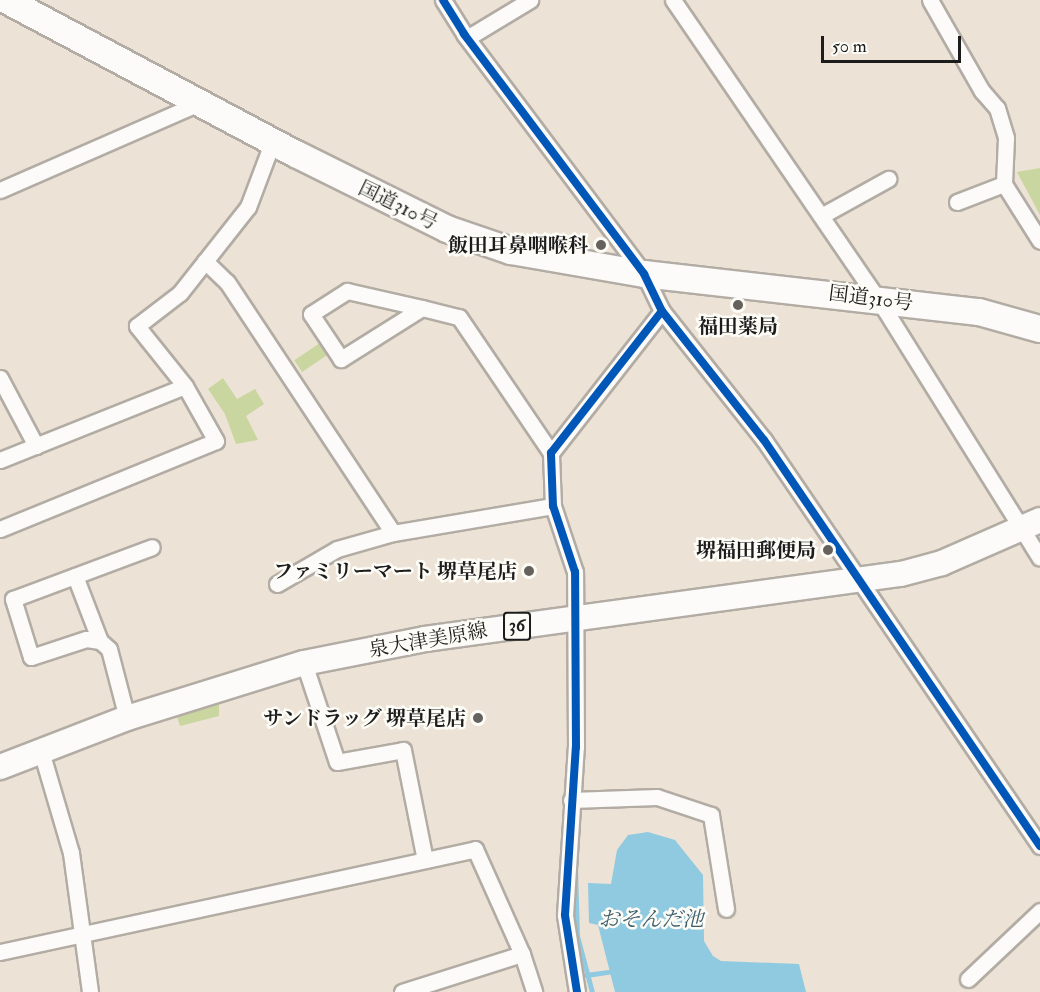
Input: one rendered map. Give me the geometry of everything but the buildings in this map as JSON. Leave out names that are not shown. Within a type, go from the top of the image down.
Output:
[{"type":"highway","name":"国道310号","points":[[6,0],[272,143],[468,236],[511,251],[645,274],[881,304],[979,312],[1040,329]]},
{"type":"main road","name":"泉大津美原線","points":[[0,767],[127,718],[304,663],[425,639],[861,580],[942,563],[1030,524]]},
{"type":"street","points":[[443,0],[467,38],[645,274],[662,311],[764,440],[1040,846]]},
{"type":"street","points":[[467,38],[530,0]]},
{"type":"street","points":[[673,0],[1030,524],[1040,558]]},
{"type":"street","points":[[930,0],[982,91],[997,108],[1006,138],[1004,184],[1040,241]]},
{"type":"street","points":[[0,190],[199,103]]},
{"type":"street","points":[[0,529],[216,441],[185,386],[137,326],[180,293],[248,207],[272,143]]},
{"type":"street","points":[[821,216],[888,179]]},
{"type":"street","points":[[957,202],[1004,184]]},
{"type":"street","points":[[205,261],[227,282],[393,533]]},
{"type":"street","points":[[422,308],[341,359],[311,314],[347,291],[422,308],[459,317],[551,453],[553,506],[575,572],[576,747],[570,800],[565,915],[577,992]]},
{"type":"street","points":[[551,453],[662,311]]},
{"type":"street","points":[[0,378],[36,446]]},
{"type":"street","points":[[0,460],[185,386]]},
{"type":"street","points":[[277,584],[337,549],[393,533],[553,506]]},
{"type":"street","points":[[127,718],[109,649],[100,642],[86,639],[31,657],[13,599],[152,547]]},
{"type":"street","points":[[75,576],[100,642]]},
{"type":"street","points":[[304,663],[337,762],[403,750],[425,860]]},
{"type":"street","points":[[41,752],[71,853],[90,992]]},
{"type":"street","points":[[570,800],[657,797],[711,815],[726,909]]},
{"type":"street","points":[[0,952],[475,849],[522,954],[534,992]]},
{"type":"street","points":[[968,979],[1040,911]]},
{"type":"street","points":[[402,992],[522,954]]},
{"type":"green space","points":[[1040,168],[1040,215],[1017,172]]},
{"type":"green space","points":[[320,343],[328,355],[302,372],[294,360]]},
{"type":"green space","points":[[223,378],[237,399],[255,389],[264,404],[246,416],[258,440],[236,444],[225,414],[208,389]]},
{"type":"green space","points":[[219,699],[219,716],[180,726],[176,713]]},
{"type":"water","name":"おそんだ池","points":[[648,832],[675,840],[703,875],[704,941],[713,956],[721,961],[799,964],[806,992],[615,992],[598,925],[589,923],[588,883],[611,884],[617,850],[628,835]]},
{"type":"waterway","points":[[575,869],[577,936],[592,992]]},
{"type":"waterway","points":[[586,975],[614,971]]},
{"type":"cycle path","points":[[443,0],[464,34],[644,274],[662,311],[764,440],[1040,846]]},
{"type":"cycle path","points":[[577,992],[565,915],[576,747],[575,572],[553,506],[551,453],[662,311]]},
{"type":"place","name":"飯田耳鼻咽喉科","points":[[601,245]]},
{"type":"place","name":"福田薬局","points":[[738,305]]},
{"type":"place","name":"堺福田郵便局","points":[[828,550]]},
{"type":"place","name":"ファミリーマート 堺草尾店","points":[[529,571]]},
{"type":"place","name":"サンドラッグ 堺草尾店","points":[[478,718]]}]
